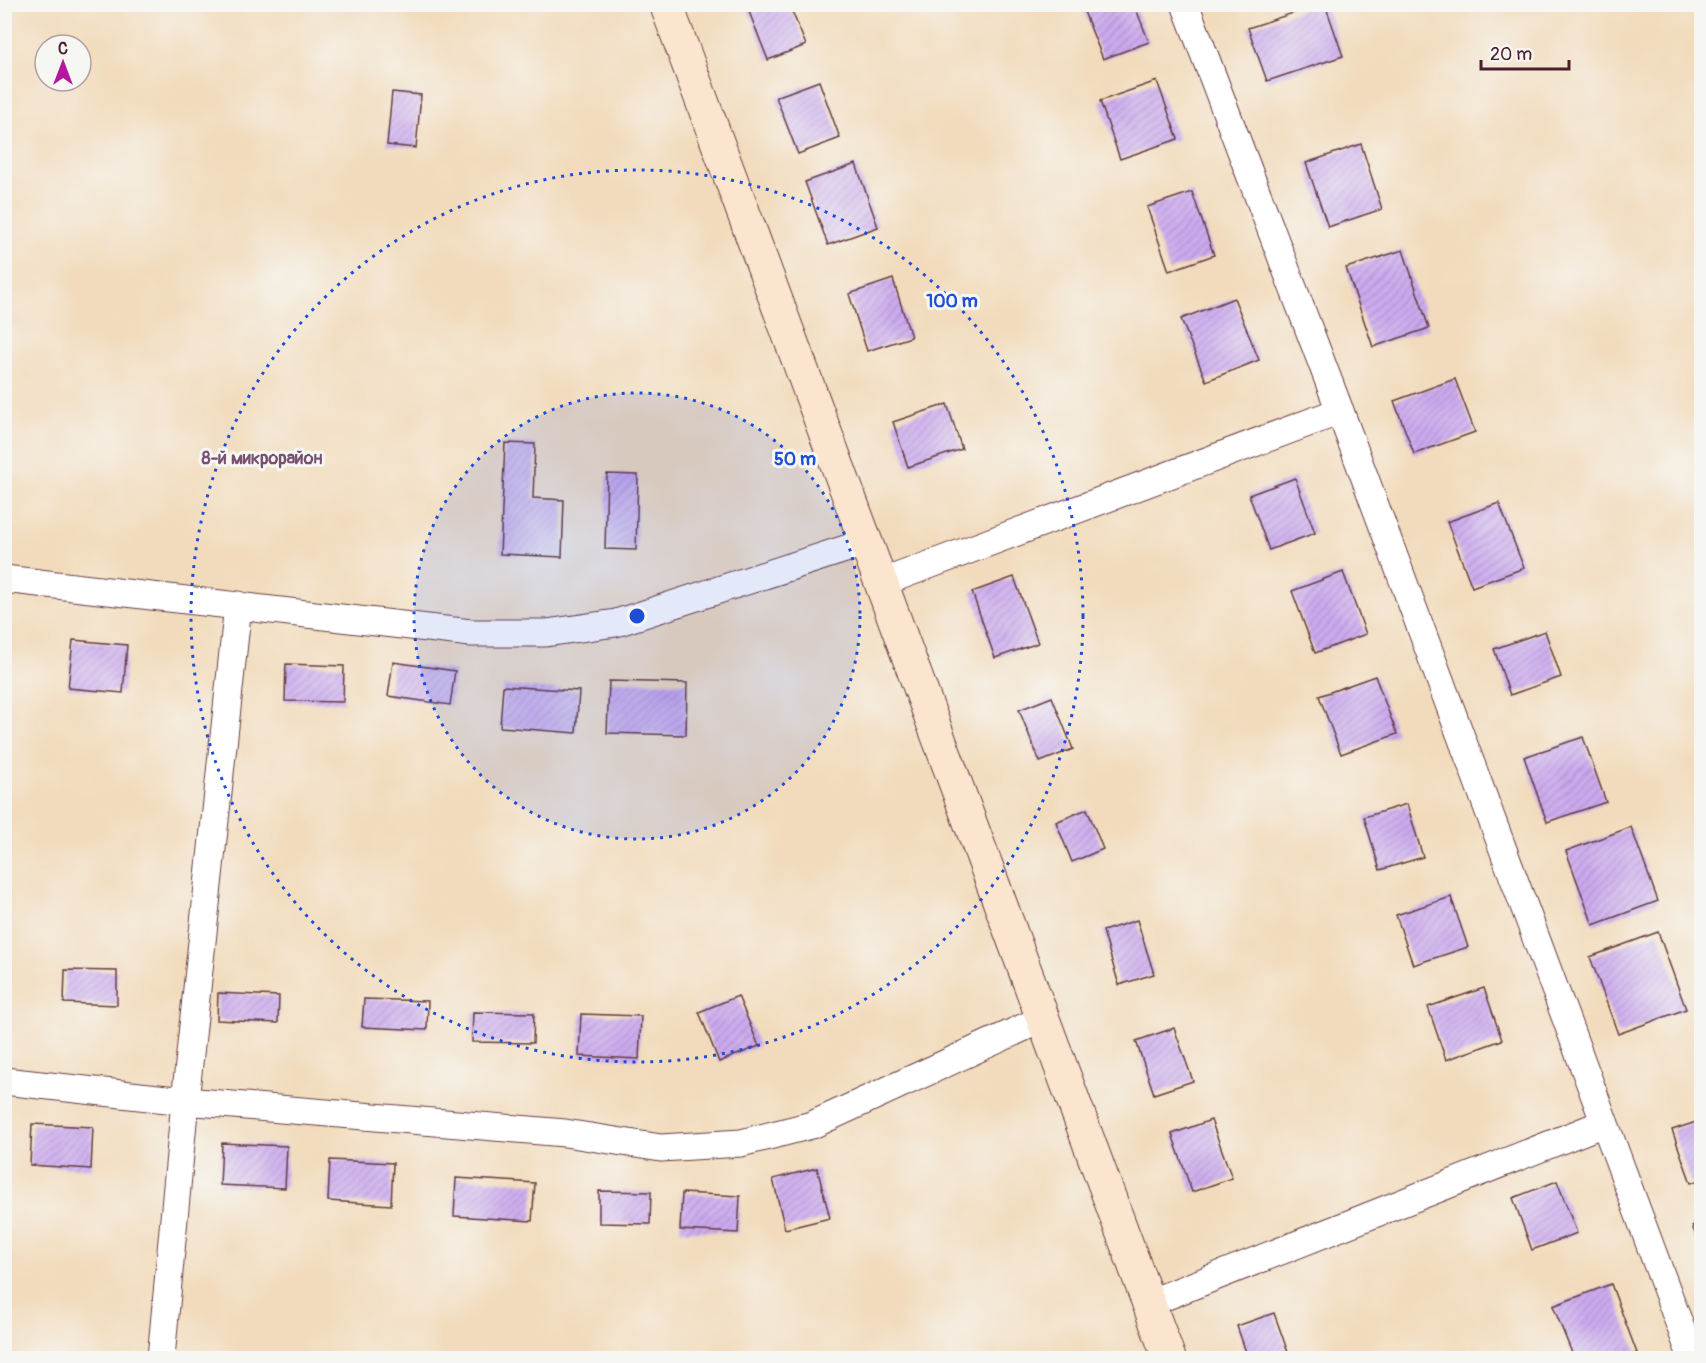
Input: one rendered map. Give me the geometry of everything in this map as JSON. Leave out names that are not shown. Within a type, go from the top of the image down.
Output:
[{"type":"street","points":[[666,4],[864,543],[881,583],[1169,1359]]},
{"type":"street","points":[[1185,4],[1340,411],[1692,1359]]},
{"type":"street","points":[[881,583],[1340,411]]},
{"type":"street","points":[[4,579],[471,633],[546,633],[616,622],[864,543]]},
{"type":"street","points":[[161,1359],[185,1101],[238,605]]},
{"type":"street","points":[[4,1081],[185,1101],[565,1133],[661,1148],[741,1143],[812,1125],[1042,1019]]},
{"type":"street","points":[[1149,1303],[1604,1123]]},
{"type":"building","points":[[746,4],[789,4],[806,45],[768,60]]},
{"type":"building","points":[[1081,4],[1134,4],[1149,42],[1103,59]]},
{"type":"building","points":[[1325,4],[1343,56],[1267,81],[1248,28]]},
{"type":"building","points":[[819,81],[840,138],[798,154],[776,97]]},
{"type":"building","points":[[1157,81],[1178,139],[1120,159],[1100,101]]},
{"type":"building","points":[[392,92],[421,95],[416,148],[387,145]]},
{"type":"building","points":[[1361,144],[1382,209],[1328,227],[1306,163]]},
{"type":"building","points":[[856,164],[878,227],[828,245],[805,182]]},
{"type":"building","points":[[1192,192],[1214,255],[1169,271],[1147,207]]},
{"type":"building","points":[[1403,250],[1429,328],[1373,347],[1346,268]]},
{"type":"building","points":[[893,279],[911,337],[867,351],[849,294]]},
{"type":"building","points":[[1234,298],[1259,360],[1206,381],[1181,319]]},
{"type":"building","points":[[1455,379],[1475,432],[1414,454],[1394,401]]},
{"type":"building","points":[[947,404],[962,449],[908,467],[893,422]]},
{"type":"building","points":[[505,443],[535,444],[533,498],[564,500],[562,557],[500,554]]},
{"type":"building","points":[[607,474],[638,475],[636,550],[605,549]]},
{"type":"building","points":[[1295,478],[1315,533],[1269,550],[1249,495]]},
{"type":"building","points":[[1499,503],[1524,568],[1472,587],[1447,522]]},
{"type":"building","points":[[1343,572],[1366,634],[1315,653],[1292,591]]},
{"type":"building","points":[[1014,577],[1038,643],[995,658],[972,592]]},
{"type":"building","points":[[1545,631],[1561,677],[1510,695],[1494,649]]},
{"type":"building","points":[[73,640],[127,645],[123,693],[68,688]]},
{"type":"building","points":[[393,662],[455,671],[450,705],[388,696]]},
{"type":"building","points":[[286,664],[344,666],[343,702],[285,701]]},
{"type":"building","points":[[1375,676],[1397,734],[1341,754],[1319,696]]},
{"type":"building","points":[[609,681],[687,683],[686,735],[607,733]]},
{"type":"building","points":[[503,686],[579,691],[576,733],[500,727]]},
{"type":"building","points":[[1052,697],[1073,749],[1040,762],[1019,710]]},
{"type":"building","points":[[1583,737],[1606,802],[1547,822],[1524,757]]},
{"type":"building","points":[[1407,804],[1423,857],[1380,870],[1364,817]]},
{"type":"building","points":[[1087,809],[1103,849],[1072,862],[1056,822]]},
{"type":"building","points":[[1631,827],[1658,901],[1593,925],[1566,851]]},
{"type":"building","points":[[1451,897],[1468,947],[1413,965],[1396,915]]},
{"type":"building","points":[[1137,920],[1154,974],[1119,985],[1103,931]]},
{"type":"building","points":[[1658,932],[1686,1009],[1618,1034],[1590,957]]},
{"type":"building","points":[[65,970],[117,971],[117,1005],[64,1003]]},
{"type":"building","points":[[1484,988],[1502,1040],[1446,1060],[1428,1007]]},
{"type":"building","points":[[218,993],[279,996],[278,1023],[217,1020]]},
{"type":"building","points":[[738,996],[759,1046],[719,1062],[699,1012]]},
{"type":"building","points":[[364,999],[428,1001],[427,1030],[362,1027]]},
{"type":"building","points":[[473,1012],[534,1013],[533,1043],[472,1042]]},
{"type":"building","points":[[581,1014],[641,1016],[639,1059],[579,1056]]},
{"type":"building","points":[[1174,1028],[1193,1081],[1154,1094],[1136,1041]]},
{"type":"building","points":[[1211,1120],[1232,1178],[1192,1192],[1172,1134]]},
{"type":"building","points":[[1702,1120],[1702,1179],[1691,1183],[1672,1130]]},
{"type":"building","points":[[32,1124],[93,1127],[91,1169],[30,1165]]},
{"type":"building","points":[[222,1143],[287,1146],[285,1188],[220,1185]]},
{"type":"building","points":[[330,1160],[393,1163],[391,1205],[328,1201]]},
{"type":"building","points":[[817,1168],[830,1218],[785,1229],[773,1179]]},
{"type":"building","points":[[456,1178],[535,1183],[532,1221],[454,1216]]},
{"type":"building","points":[[1557,1181],[1577,1233],[1532,1250],[1513,1198]]},
{"type":"building","points":[[599,1191],[651,1192],[650,1224],[599,1223]]},
{"type":"building","points":[[682,1193],[740,1196],[738,1233],[680,1230]]},
{"type":"building","points":[[1702,1222],[1702,1248],[1701,1248],[1692,1226]]},
{"type":"building","points":[[1611,1284],[1637,1353],[1623,1358],[1574,1358],[1553,1306]]},
{"type":"building","points":[[1274,1313],[1290,1358],[1248,1358],[1237,1326]]},
{"type":"district","name":"8-й микрорайон","points":[[262,458]]}]
